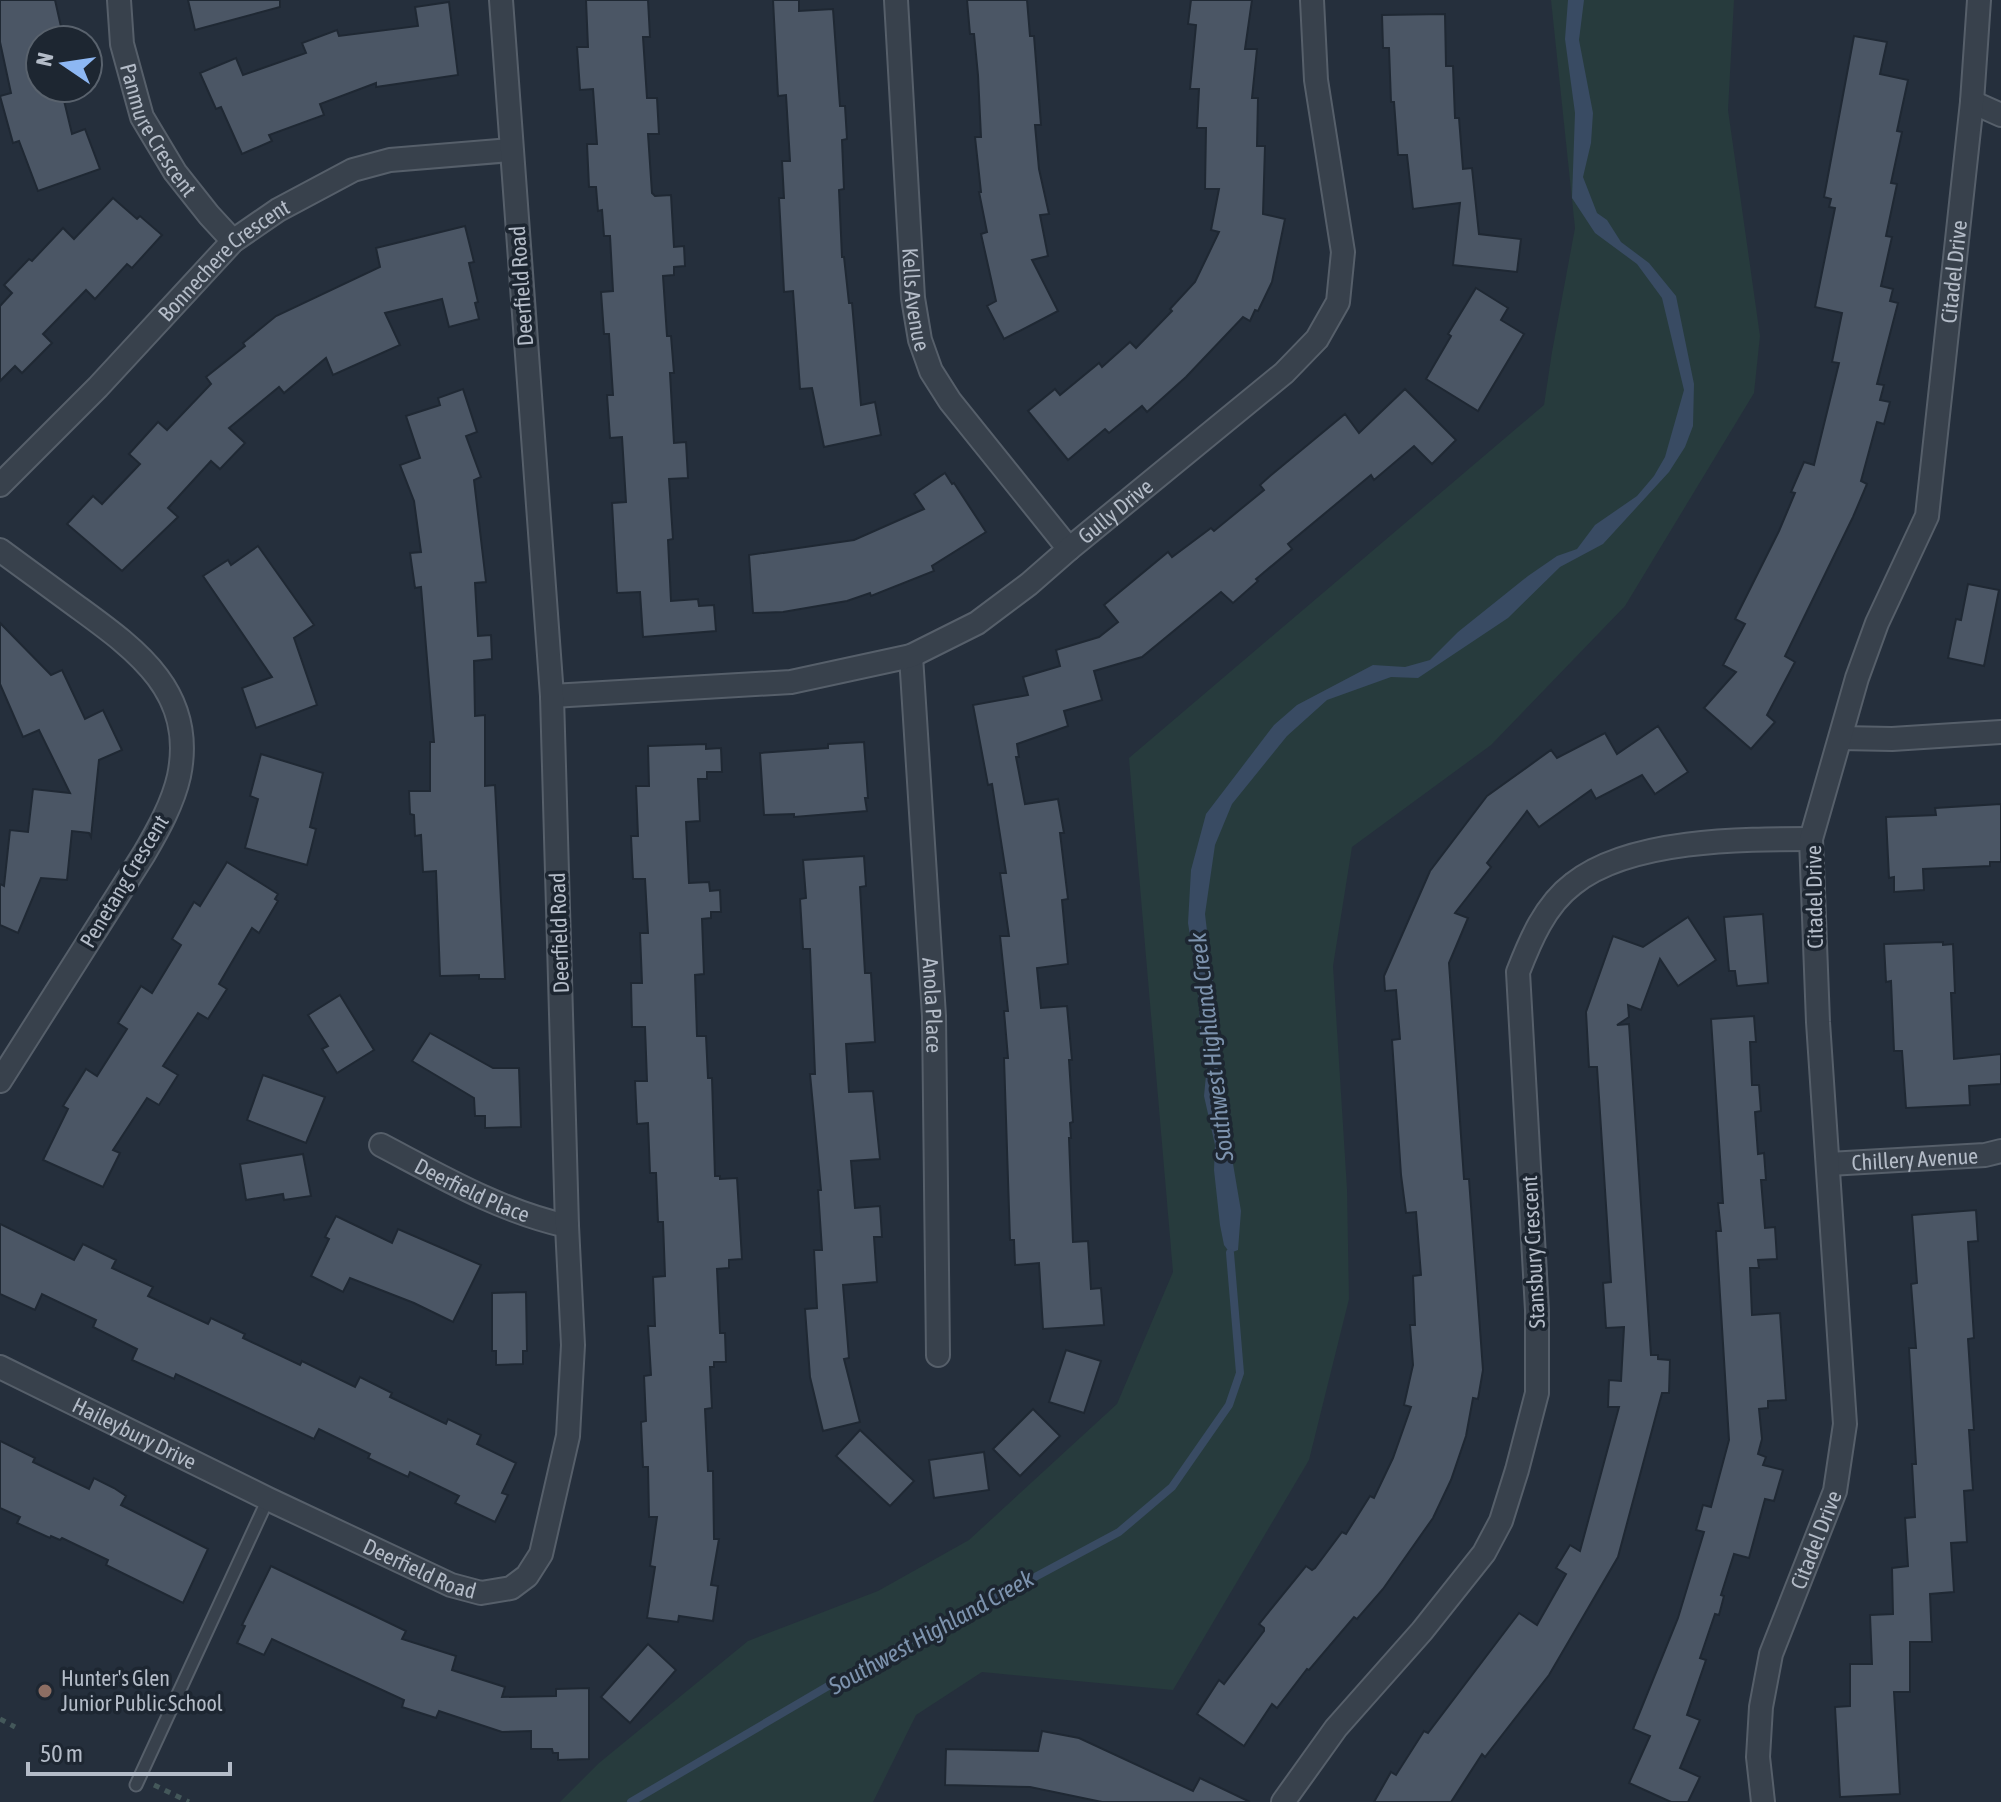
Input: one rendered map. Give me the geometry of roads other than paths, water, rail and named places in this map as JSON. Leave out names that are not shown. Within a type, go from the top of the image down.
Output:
[{"type":"street","name":"Panmure Crescent","points":[[119,0],[122,44],[142,117],[175,172],[233,241]]},
{"type":"street","name":"Deerfield Road","points":[[268,1499],[451,1585],[481,1593],[511,1588],[527,1576],[541,1554],[568,1436],[573,1345],[552,696],[501,0]]},
{"type":"street","name":"Kells Avenue","points":[[896,0],[913,298],[920,340],[931,371],[950,401],[1069,549]]},
{"type":"street","name":"Gully Drive","points":[[552,696],[791,682],[911,656],[977,623],[1029,584],[1284,373],[1317,339],[1338,302],[1343,252],[1316,80],[1312,0]]},
{"type":"street","name":"Citadel Drive","points":[[1763,1802],[1758,1757],[1760,1720],[1771,1654],[1835,1491],[1845,1424],[1818,1022],[1811,839],[1857,678],[1877,623],[1927,516],[1972,102],[1979,0]]},
{"type":"street","points":[[1972,102],[2001,115]]},
{"type":"street","name":"Bonnechere Crescent","points":[[0,485],[98,387],[233,241],[278,210],[353,170],[390,160],[511,150]]},
{"type":"street","name":"Penetang Crescent","points":[[0,550],[129,645],[152,667],[175,710],[182,749],[179,777],[163,820],[0,1081]]},
{"type":"street","name":"Anola Place","points":[[911,656],[934,1016],[938,1355]]},
{"type":"street","points":[[1841,738],[1892,739],[2001,732]]},
{"type":"street","name":"Stansbury Crescent","points":[[1283,1802],[1336,1728],[1422,1631],[1484,1553],[1501,1521],[1517,1470],[1537,1393],[1537,1310],[1518,972],[1529,944],[1545,915],[1572,884],[1619,860],[1685,845],[1811,839]]},
{"type":"street","name":"Deerfield Place","points":[[381,1145],[502,1208],[567,1226]]},
{"type":"street","name":"Chillery Avenue","points":[[1829,1164],[1985,1155],[2001,1151]]},
{"type":"street","name":"Haileybury Drive","points":[[0,1367],[268,1499]]},
{"type":"lane","points":[[136,1785],[268,1499]]},
{"type":"water","name":"Southwest Highland Creek","points":[[1568,0],[1584,0],[1579,40],[1593,113],[1591,143],[1583,177],[1597,213],[1607,220],[1621,242],[1649,263],[1676,296],[1694,384],[1693,426],[1685,447],[1669,472],[1603,544],[1560,567],[1508,618],[1418,678],[1391,677],[1327,700],[1287,736],[1232,804],[1215,845],[1205,914],[1221,1049],[1220,1087],[1241,1211],[1238,1250],[1230,1253],[1224,1245],[1220,1225],[1214,1170],[1215,1145],[1204,1096],[1207,1065],[1188,923],[1191,870],[1206,814],[1274,725],[1297,705],[1373,665],[1405,667],[1430,660],[1458,632],[1528,576],[1557,556],[1577,549],[1595,525],[1637,496],[1665,457],[1684,390],[1662,298],[1637,264],[1595,233],[1572,198],[1575,113],[1565,39]]},
{"type":"waterway","name":"Southwest Highland Creek","points":[[631,1802],[949,1619],[998,1597],[1119,1532],[1172,1487],[1229,1405],[1240,1373],[1230,1253]]},
{"type":"place","name":"Hunter's Glen Junior Public School","points":[[45,1691]]}]
